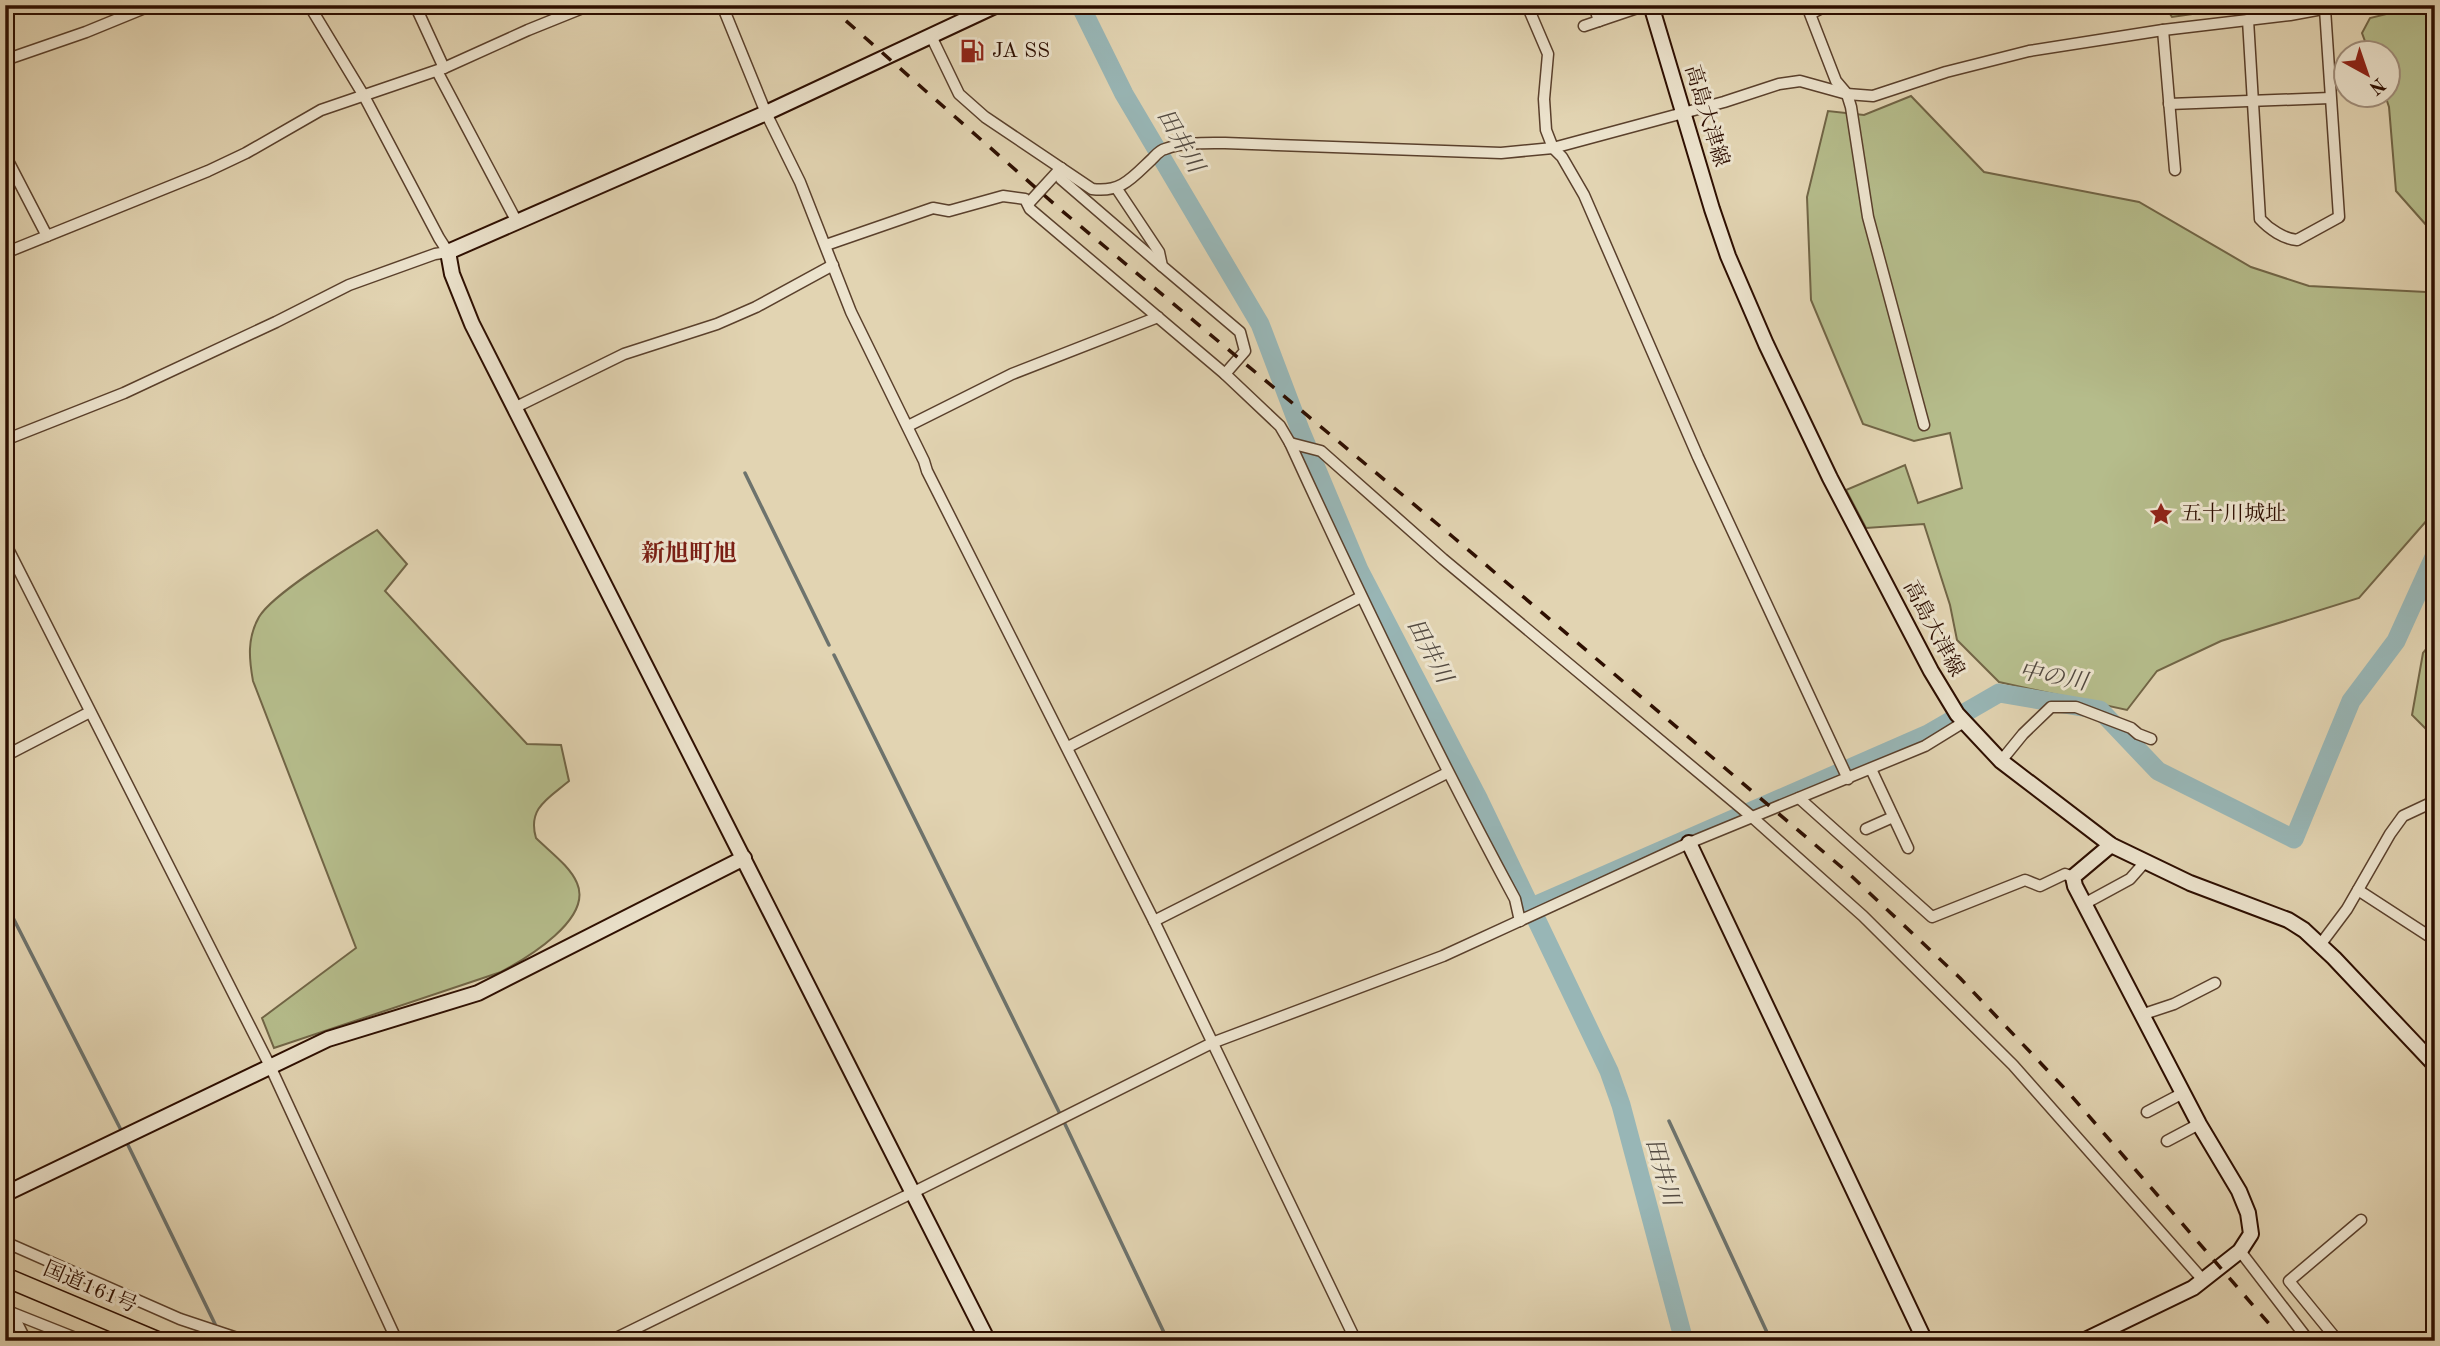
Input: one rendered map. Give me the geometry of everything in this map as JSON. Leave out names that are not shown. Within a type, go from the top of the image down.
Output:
[{"type":"highway","name":"国道161号","points":[[5,1277],[157,1341]]},
{"type":"street","points":[[5,60],[86,32],[152,5]]},
{"type":"street","points":[[309,5],[365,96],[432,227],[448,252],[452,274],[472,324],[988,1341]]},
{"type":"street","points":[[415,5],[440,69],[517,222]]},
{"type":"street","points":[[5,253],[221,165],[321,110],[440,69],[590,5]]},
{"type":"street","points":[[722,5],[766,113],[800,181],[851,312],[908,426],[927,471],[1154,921],[1356,1341]]},
{"type":"street","points":[[5,440],[124,393],[349,285],[435,254],[448,252],[766,113],[997,5]]},
{"type":"street","points":[[1527,5],[1548,54],[1544,99],[1546,130],[1553,148],[1562,157],[1584,195],[1698,457],[1847,779]]},
{"type":"street","points":[[1594,5],[1600,20]]},
{"type":"street","points":[[1584,26],[1649,5]]},
{"type":"street","name":"高島大津線","points":[[1649,5],[1728,256],[1766,344],[1830,478],[1931,671],[1961,719],[2001,761],[2111,845],[2190,883],[2288,920],[2320,945],[2435,1065]]},
{"type":"street","points":[[931,36],[959,94],[985,117],[1092,189],[1106,191],[1117,189],[1163,149],[1192,144],[1502,153],[1553,148],[1724,102],[1779,84],[1800,81],[1847,94],[1872,96],[1946,72],[2029,51],[2344,5]]},
{"type":"street","points":[[1822,6],[1810,14],[1836,81],[1847,94],[1851,107],[1868,217],[1924,425]]},
{"type":"street","points":[[2248,20],[2260,219],[2267,227],[2291,240],[2297,240],[2339,216],[2325,9]]},
{"type":"street","points":[[2163,30],[2175,170]]},
{"type":"street","points":[[2169,104],[2330,98]]},
{"type":"street","points":[[5,155],[47,236]]},
{"type":"street","points":[[1028,204],[1061,168]]},
{"type":"street","points":[[1061,168],[1061,179],[1240,332],[1245,351],[1225,374]]},
{"type":"street","points":[[1117,189],[1159,252],[1162,266]]},
{"type":"street","points":[[826,245],[933,208],[948,211],[1003,196],[1025,199],[1030,209],[1225,374],[1280,426],[1294,444],[1361,597],[1447,773],[1515,899],[1520,921]]},
{"type":"street","points":[[514,408],[624,354],[717,324],[756,307],[833,265]]},
{"type":"street","points":[[908,426],[1012,374],[1158,317]]},
{"type":"street","points":[[1294,444],[1321,451],[1443,559],[1752,817],[1863,916],[2013,1065],[2203,1280]]},
{"type":"street","points":[[5,543],[270,1066],[397,1341]]},
{"type":"street","points":[[1068,747],[1361,597]]},
{"type":"street","points":[[2001,761],[2023,734],[2051,707],[2076,707],[2131,728],[2151,739]]},
{"type":"street","points":[[5,756],[90,712]]},
{"type":"street","points":[[610,1341],[1212,1043],[1443,956],[1689,843],[1925,746],[1961,719]]},
{"type":"street","points":[[1871,769],[1908,848]]},
{"type":"street","points":[[1154,921],[1447,773]]},
{"type":"street","points":[[1799,798],[1933,917],[2025,880],[2040,886],[2065,874],[2073,877],[2141,1015],[2199,1124],[2239,1191],[2248,1213],[2251,1234],[2240,1251],[2193,1288],[2083,1341]]},
{"type":"street","points":[[2320,945],[2347,909],[2403,816],[2435,801]]},
{"type":"street","points":[[1866,830],[1893,817]]},
{"type":"street","points":[[1689,843],[1925,1341]]},
{"type":"street","points":[[2073,877],[2111,845]]},
{"type":"street","points":[[5,1194],[328,1039],[478,993],[744,858]]},
{"type":"street","points":[[2084,904],[2130,879],[2144,862]]},
{"type":"street","points":[[2358,890],[2435,940]]},
{"type":"street","points":[[2141,1015],[2174,1004],[2215,982]]},
{"type":"street","points":[[2147,1112],[2183,1093]]},
{"type":"street","points":[[2166,1141],[2199,1124]]},
{"type":"street","points":[[2338,1341],[2290,1281],[2361,1220]]},
{"type":"street","points":[[5,1242],[180,1319],[246,1341]]},
{"type":"street","points":[[2240,1251],[2309,1341]]},
{"type":"street","points":[[9,1311],[26,1341]]},
{"type":"street","points":[[9,1311],[83,1341]]},
{"type":"green space","points":[[2164,5],[2256,5],[2172,17]]},
{"type":"green space","points":[[2423,5],[2435,5],[2435,235],[2396,191],[2389,108],[2402,108],[2402,38],[2364,38],[2362,33],[2370,18]]},
{"type":"green space","points":[[1911,96],[1984,172],[2139,202],[2251,267],[2309,286],[2426,292],[2435,287],[2435,511],[2359,598],[2221,641],[2157,671],[2127,710],[1999,682],[1957,640],[1950,605],[1924,524],[1866,528],[1846,490],[1905,465],[1918,503],[1962,488],[1950,433],[1914,441],[1863,424],[1811,300],[1807,197],[1828,111],[1864,115]]},
{"type":"green space","points":[[377,530],[407,564],[385,591],[527,744],[561,745],[569,781],[537,811],[534,828],[536,838],[574,877],[579,897],[576,910],[555,936],[501,972],[274,1048],[262,1018],[356,948],[253,681],[251,641],[255,625],[267,607],[314,570]]},
{"type":"green space","points":[[2435,638],[2435,738],[2412,715],[2423,653]]},
{"type":"waterway","name":"田井川","points":[[1080,5],[1124,94],[1260,324],[1301,432],[1359,570],[1479,800],[1609,1071],[1621,1105],[1684,1341]]},
{"type":"waterway","points":[[745,473],[829,645]]},
{"type":"waterway","name":"中の川","points":[[1532,907],[1928,734],[1999,693],[2100,710],[2158,771],[2294,839],[2351,701],[2396,641],[2435,555]]},
{"type":"waterway","points":[[834,655],[1061,1116]]},
{"type":"waterway","points":[[5,902],[121,1130]]},
{"type":"waterway","points":[[1669,1121],[1771,1341]]},
{"type":"waterway","points":[[1064,1122],[1168,1341]]},
{"type":"waterway","points":[[127,1143],[215,1324]]},
{"type":"railway","points":[[828,5],[1061,210],[1453,537],[1846,871],[1960,978],[2068,1092],[2284,1341]]},
{"type":"place","name":"JA SS","points":[[972,51]]},
{"type":"place","name":"五十川城址","points":[[2161,514]]},
{"type":"district","name":"新旭町旭","points":[[689,555]]}]
